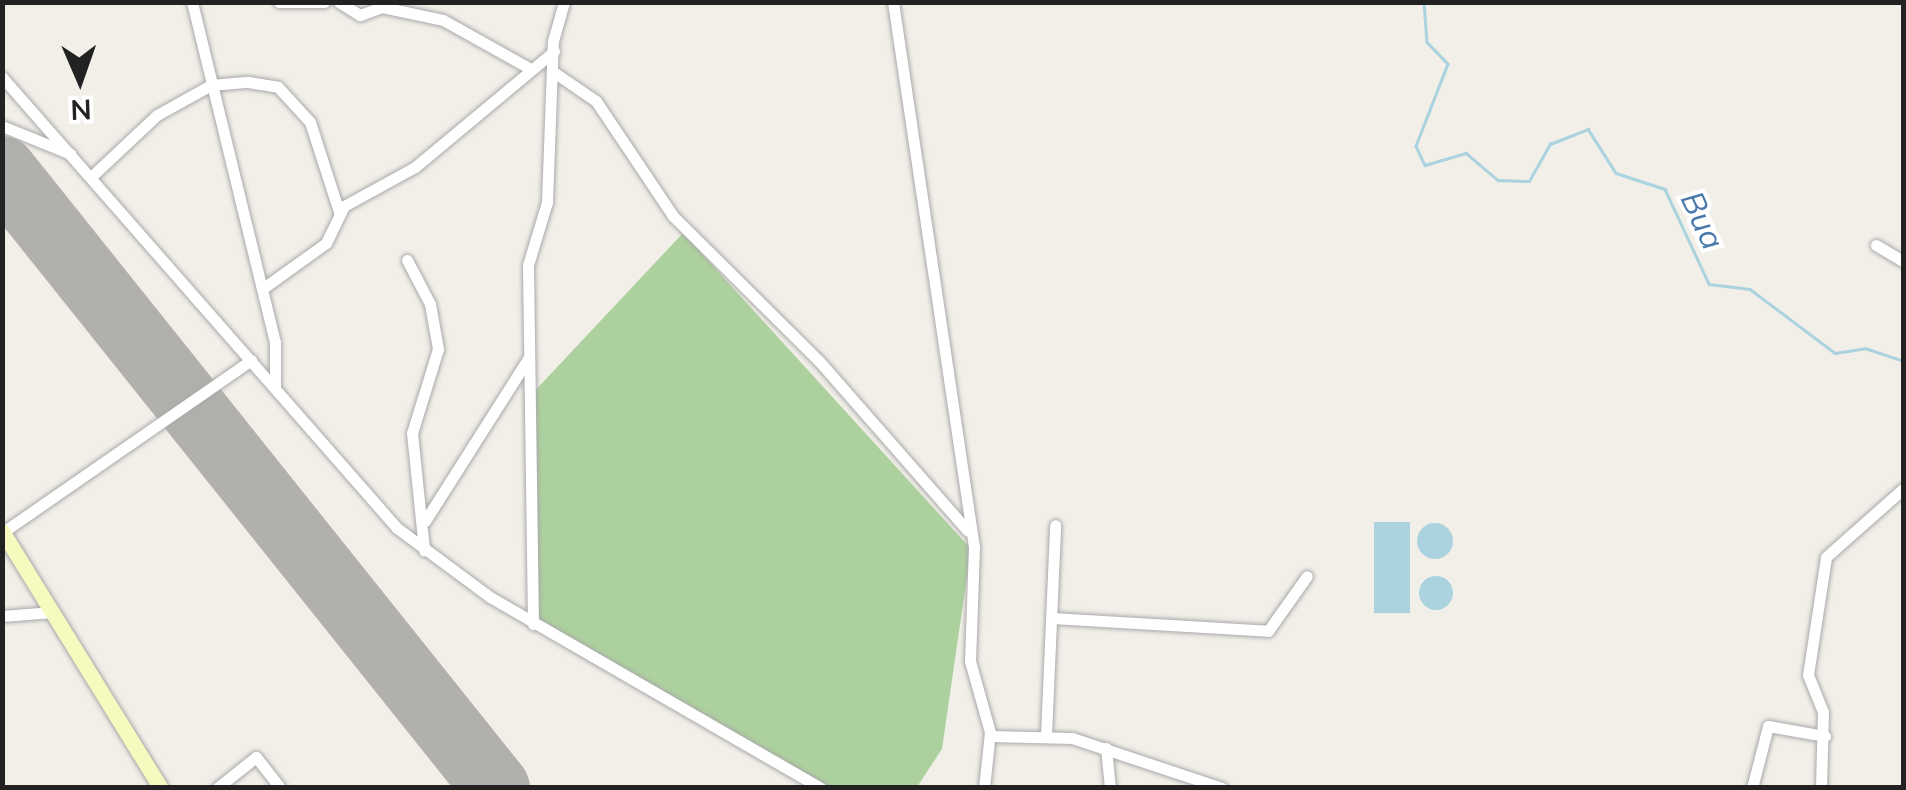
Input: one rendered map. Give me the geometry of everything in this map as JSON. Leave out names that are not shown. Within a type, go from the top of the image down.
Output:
[{"type":"street","points":[[192,2],[262,289],[275,387]]},
{"type":"street","points":[[279,2],[324,2]]},
{"type":"street","points":[[339,2],[360,15],[382,6],[443,20],[529,68]]},
{"type":"street","points":[[534,624],[528,265],[547,202],[554,51],[564,2]]},
{"type":"street","points":[[893,2],[923,157],[967,530],[970,661],[990,736],[984,788]]},
{"type":"street","points":[[262,289],[326,244],[339,212],[414,167],[554,51]]},
{"type":"street","points":[[556,72],[596,101],[673,216],[819,361],[967,530]]},
{"type":"street","points":[[2,77],[75,156],[377,510],[424,550],[534,624],[821,788]]},
{"type":"street","points":[[92,176],[146,122],[211,86],[282,90],[310,122],[339,212]]},
{"type":"street","points":[[2,126],[75,156]]},
{"type":"street","points":[[1876,245],[1904,262]]},
{"type":"street","points":[[407,260],[430,304],[438,349],[412,433],[424,550]]},
{"type":"street","points":[[424,522],[530,357]]},
{"type":"street","points":[[161,788],[4,536],[251,360]]},
{"type":"street","points":[[1821,788],[1825,736],[1808,675],[1826,558],[1904,488]]},
{"type":"street","points":[[1046,735],[1056,525]]},
{"type":"street","points":[[1052,618],[1268,632],[1306,576]]},
{"type":"street","points":[[2,616],[52,612]]},
{"type":"street","points":[[1752,788],[1768,726],[1825,736]]},
{"type":"street","points":[[990,736],[1046,735],[1106,748],[1222,788]]},
{"type":"street","points":[[1106,748],[1110,788]]},
{"type":"street","points":[[217,788],[256,758],[280,788]]},
{"type":"green space","points":[[683,233],[971,549],[942,749],[917,787],[825,787],[536,625],[530,396]]},
{"type":"water","points":[[1374,522],[1410,522],[1410,613],[1374,613]]},
{"type":"water","points":[[1435,523],[1448,528],[1453,541],[1448,554],[1435,559],[1422,554],[1417,541],[1422,528]]},
{"type":"water","points":[[1436,576],[1448,581],[1453,593],[1448,605],[1436,610],[1424,605],[1419,593],[1424,581]]},
{"type":"waterway","name":"Bua","points":[[1424,2],[1427,42],[1448,64],[1416,146],[1425,165],[1466,153],[1498,180],[1529,181],[1550,144],[1588,129],[1616,173],[1665,189],[1709,284],[1750,289],[1835,353],[1865,348],[1904,361]]},
{"type":"runway","points":[[2,170],[496,788]]}]
